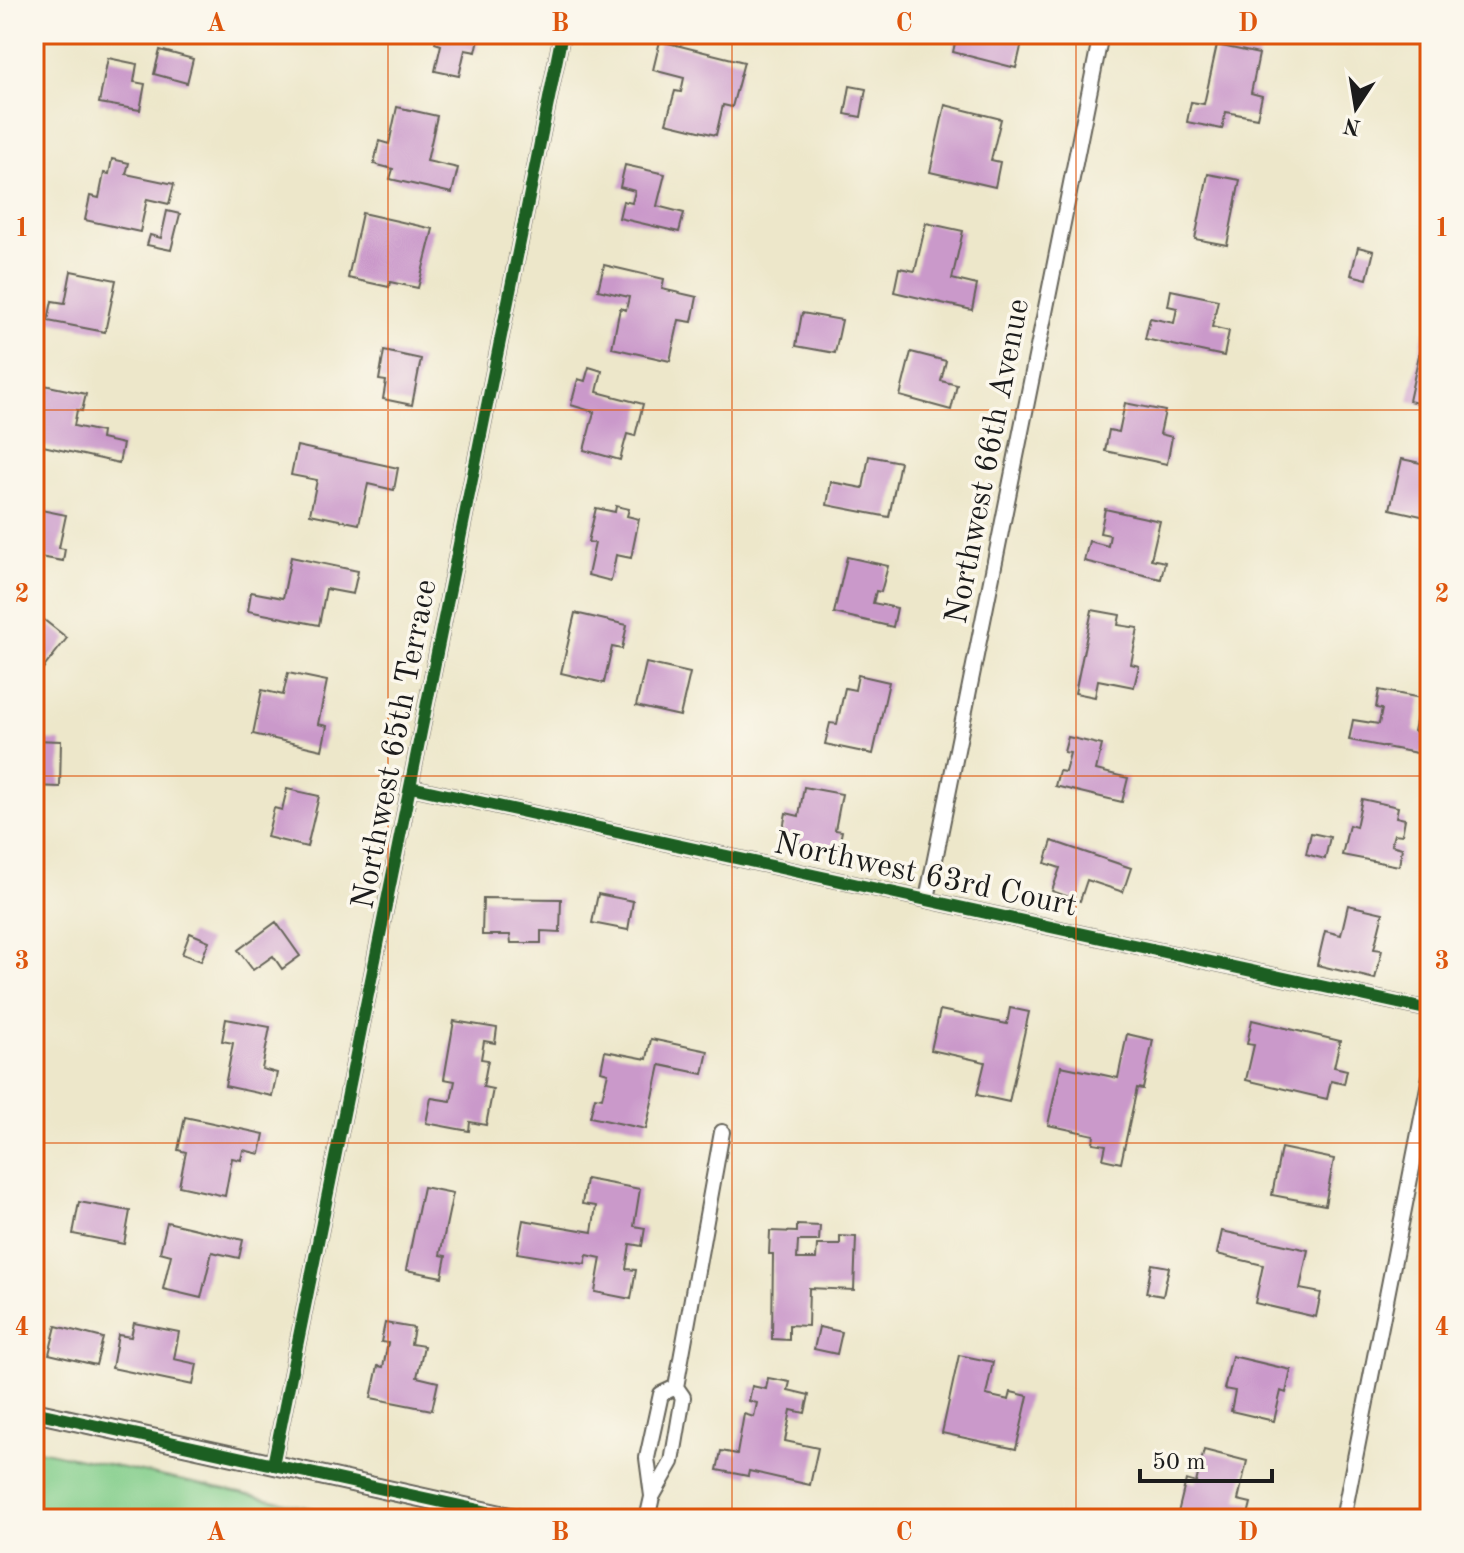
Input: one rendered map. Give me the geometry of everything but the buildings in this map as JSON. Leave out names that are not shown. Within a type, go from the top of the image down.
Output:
[{"type":"street","name":"Northwest 65th Terrace","points":[[273,1465],[562,34]]},
{"type":"street","name":"Northwest 66th Avenue","points":[[927,899],[1101,34]]},
{"type":"street","name":"Northwest 63rd Court","points":[[411,787],[1430,1010]]},
{"type":"street","points":[[1343,1519],[1430,1077]]},
{"type":"street","points":[[647,1519],[652,1497],[672,1462],[676,1443],[683,1397],[676,1387],[722,1132]]},
{"type":"street","points":[[652,1497],[647,1458],[661,1394],[676,1387]]},
{"type":"street","points":[[34,1412],[519,1519]]},
{"type":"green space","points":[[34,1449],[362,1519],[34,1519]]},
{"type":"cycle path","points":[[273,1465],[562,34]]},
{"type":"cycle path","points":[[411,787],[1430,1010]]},
{"type":"cycle path","points":[[34,1412],[519,1519]]}]
